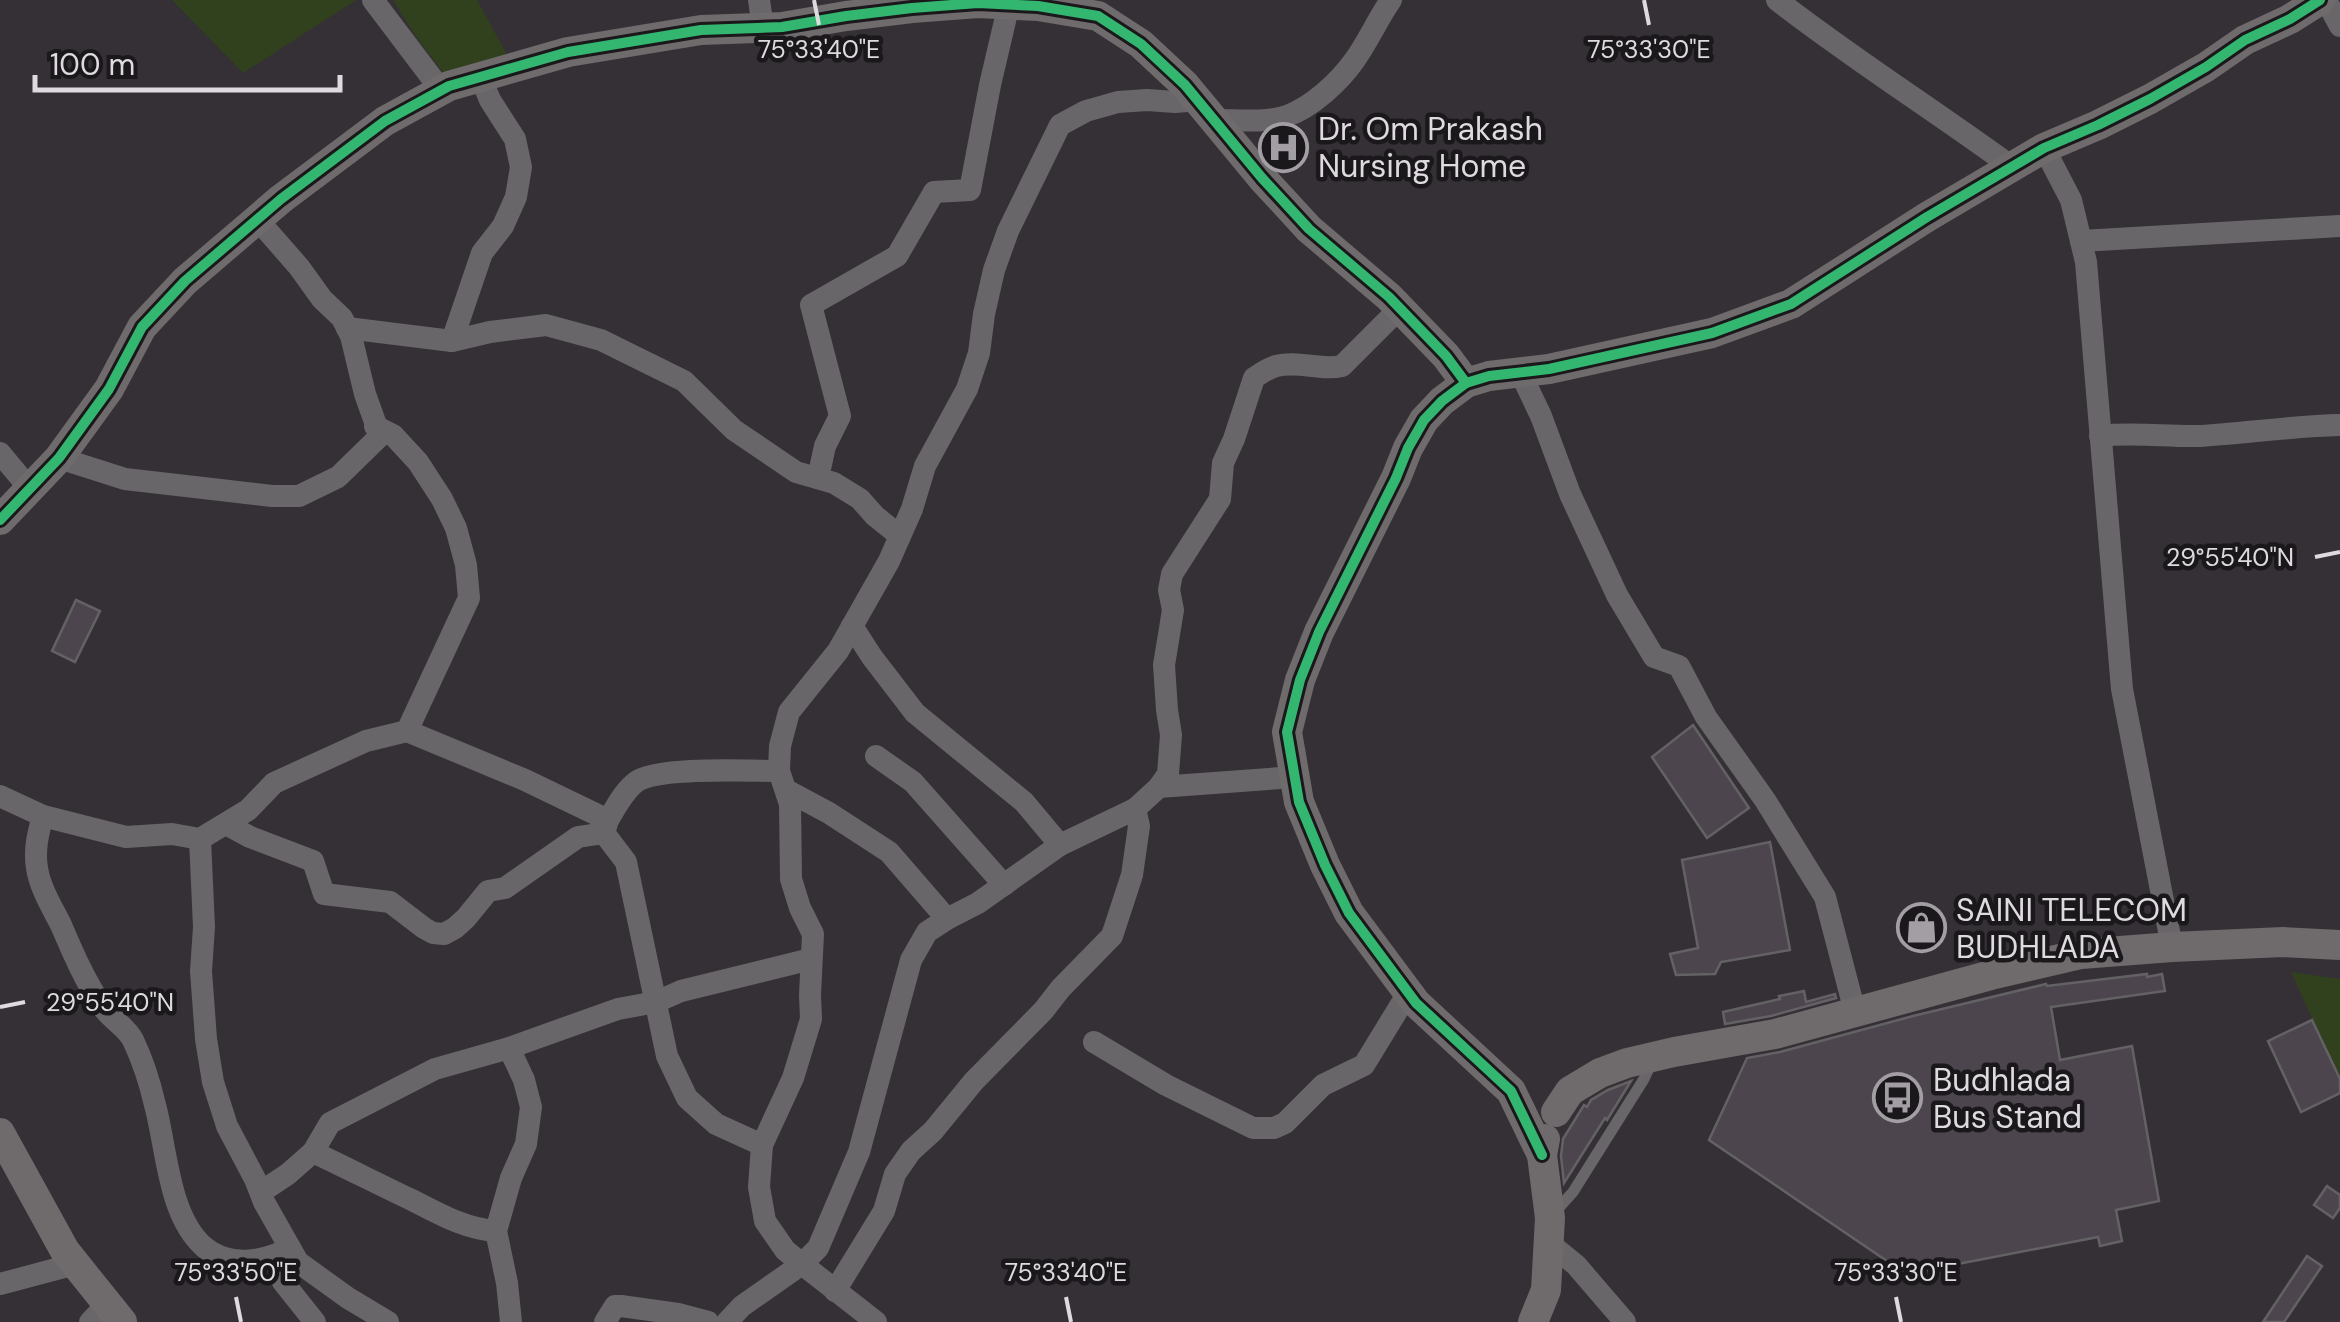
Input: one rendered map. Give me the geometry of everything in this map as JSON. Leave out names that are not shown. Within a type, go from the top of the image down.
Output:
[{"type":"street","points":[[374,0],[441,90]]},
{"type":"street","points":[[876,1322],[785,1250],[765,1221],[759,1187],[762,1145],[803,1051],[811,1019],[813,934],[791,879],[790,804],[782,780],[780,746],[788,712],[838,651],[889,561],[925,466],[967,390],[980,353],[994,270],[1008,232],[1060,126],[1086,111],[1118,102],[1147,100],[1207,110],[1286,116],[1307,106],[1354,62],[1391,0]]},
{"type":"street","points":[[1777,0],[1830,42],[2012,167]]},
{"type":"street","points":[[1533,1322],[1546,1290],[1550,1230],[1542,1113],[1458,1044],[1408,993],[1349,912],[1299,802],[1287,732],[1300,680],[1319,632],[1424,420],[1466,384],[1490,376],[1548,369],[1712,333],[1791,304],[1927,216],[2044,148],[2150,99],[2245,40],[2323,0],[2340,26]]},
{"type":"street","points":[[0,520],[60,458],[109,390],[142,327],[185,280],[385,120],[441,90],[480,76],[568,52],[702,30],[760,14],[782,28],[846,16],[978,2],[1098,16],[1142,44],[1207,110],[1309,229],[1400,308],[1446,356],[1466,384]]},
{"type":"street","points":[[818,478],[824,446],[840,416],[811,305],[897,256],[934,192],[970,190],[1009,4]]},
{"type":"street","points":[[452,340],[482,253],[503,226],[516,197],[521,167],[515,139],[480,76]]},
{"type":"street","points":[[2044,148],[2071,200],[2086,262],[2122,689],[2172,947]]},
{"type":"street","points":[[60,458],[125,478],[299,496],[338,477],[380,436],[351,336],[342,318],[257,219]]},
{"type":"street","points":[[2081,241],[2340,226]]},
{"type":"street","points":[[728,1322],[742,1306],[802,1264],[818,1248],[859,1152],[911,960],[928,932],[1060,845],[1135,808],[1168,774],[1171,757],[1164,666],[1172,610],[1172,574],[1220,500],[1224,463],[1254,378],[1277,366],[1342,366],[1400,308]]},
{"type":"street","points":[[347,328],[452,340],[546,325],[600,340],[684,380],[734,430],[796,472],[834,483],[860,499],[900,536]]},
{"type":"street","points":[[1520,372],[1570,494],[1617,594],[1654,657],[1679,666],[1706,716],[1818,884],[1855,1012]]},
{"type":"street","points":[[2100,436],[2196,436],[2340,425]]},
{"type":"street","points":[[375,426],[393,435],[426,474],[456,528],[466,565],[468,598],[407,731]]},
{"type":"street","points":[[0,453],[30,489]]},
{"type":"street","points":[[852,626],[915,713],[1024,802],[1060,845]]},
{"type":"street","points":[[0,796],[43,816],[126,837],[172,834],[200,839],[248,810],[274,783],[366,741],[407,731],[483,761],[606,826],[626,862],[667,1056],[687,1098],[716,1124],[762,1145]]},
{"type":"street","points":[[876,756],[913,782],[1004,884]]},
{"type":"street","points":[[226,824],[313,860],[324,894],[390,902],[424,928],[444,934],[456,928],[488,891],[505,888],[578,837],[606,826],[634,783],[648,775],[706,771],[782,780],[889,852],[948,918]]},
{"type":"street","points":[[1159,787],[1295,777]]},
{"type":"street","points":[[835,1291],[884,1211],[894,1174],[911,1151],[1112,936],[1132,876],[1139,826],[1135,808]]},
{"type":"street","points":[[43,816],[37,840],[37,870],[90,988],[105,1012],[131,1035],[155,1103],[172,1186],[187,1226],[204,1246],[223,1258],[266,1271],[315,1322]]},
{"type":"street","points":[[200,839],[206,1039],[226,1126],[298,1262],[388,1322]]},
{"type":"street","points":[[1542,1113],[1600,1073],[1655,1056],[1775,1034],[2081,954],[2283,942],[2340,945]]},
{"type":"street","points":[[261,1192],[313,1152],[330,1123],[435,1068],[509,1048],[618,1009],[656,1002],[680,991],[811,959]]},
{"type":"street","points":[[1094,1042],[1166,1085],[1253,1128],[1274,1128],[1286,1123],[1322,1085],[1364,1066],[1408,993]]},
{"type":"street","points":[[509,1048],[531,1107],[526,1144],[511,1178],[496,1232],[508,1283],[510,1322]]},
{"type":"street","points":[[0,1132],[65,1251],[106,1316]]},
{"type":"street","points":[[313,1152],[448,1219],[496,1232]]},
{"type":"street","points":[[1550,1230],[1624,1322]]},
{"type":"street","points":[[266,1271],[275,1256],[290,1248]]},
{"type":"street","points":[[266,1271],[290,1248]]},
{"type":"street","points":[[0,1284],[76,1264]]},
{"type":"street","points":[[605,1322],[615,1306],[621,1306],[708,1322]]},
{"type":"lane","points":[[1550,1230],[1655,1056]]},
{"type":"green space","points":[[172,0],[356,0],[243,73]]},
{"type":"green space","points":[[393,0],[477,0],[510,60],[448,79]]},
{"type":"green space","points":[[2291,972],[2340,979],[2340,1079]]},
{"type":"building","points":[[1284,132],[1305,154],[1288,171],[1264,146]]},
{"type":"building","points":[[76,600],[100,611],[75,662],[52,651]]},
{"type":"building","points":[[1693,725],[1749,808],[1707,838],[1652,757]]},
{"type":"building","points":[[1770,842],[1790,950],[1721,962],[1715,974],[1676,975],[1670,954],[1698,948],[1682,860]]},
{"type":"building","name":"Budhlada Bus Stand","points":[[2162,974],[2165,991],[2051,1007],[2060,1060],[2132,1046],[2159,1201],[2116,1210],[2122,1241],[2100,1246],[2098,1237],[1906,1274],[1709,1140],[1747,1058],[2046,984]]},
{"type":"building","points":[[1804,991],[1806,1002],[1835,994],[1836,998],[1725,1024],[1723,1012]]},
{"type":"building","points":[[2312,1020],[2340,1079],[2340,1093],[2301,1112],[2268,1041]]},
{"type":"building","points":[[1631,1081],[1564,1183],[1563,1139],[1584,1105],[1587,1107],[1591,1100]]},
{"type":"building","points":[[2327,1186],[2340,1195],[2340,1208],[2333,1218],[2314,1205]]},
{"type":"building","points":[[2307,1256],[2322,1266],[2284,1322],[2263,1322]]},
{"type":"cycle path","points":[[1542,1155],[1511,1091],[1416,1003],[1349,913],[1299,802],[1287,732],[1300,680],[1319,632],[1424,420],[1466,383],[1712,333],[1791,304],[2044,148],[2150,99],[2245,40],[2320,0]]},
{"type":"cycle path","points":[[0,520],[59,458],[109,389],[142,327],[185,281],[281,199],[385,121],[449,86],[568,52],[701,30],[782,27],[912,8],[978,3],[1038,6],[1098,16],[1141,44],[1185,85],[1309,229],[1389,297],[1446,356],[1466,383]]},
{"type":"place","name":"Dr. Om Prakash Nursing Home","points":[[1283,147]]},
{"type":"place","name":"SAINI TELECOM BUDHLADA","points":[[1921,928]]},
{"type":"place","name":"Budhlada Bus Stand","points":[[1898,1098]]}]
